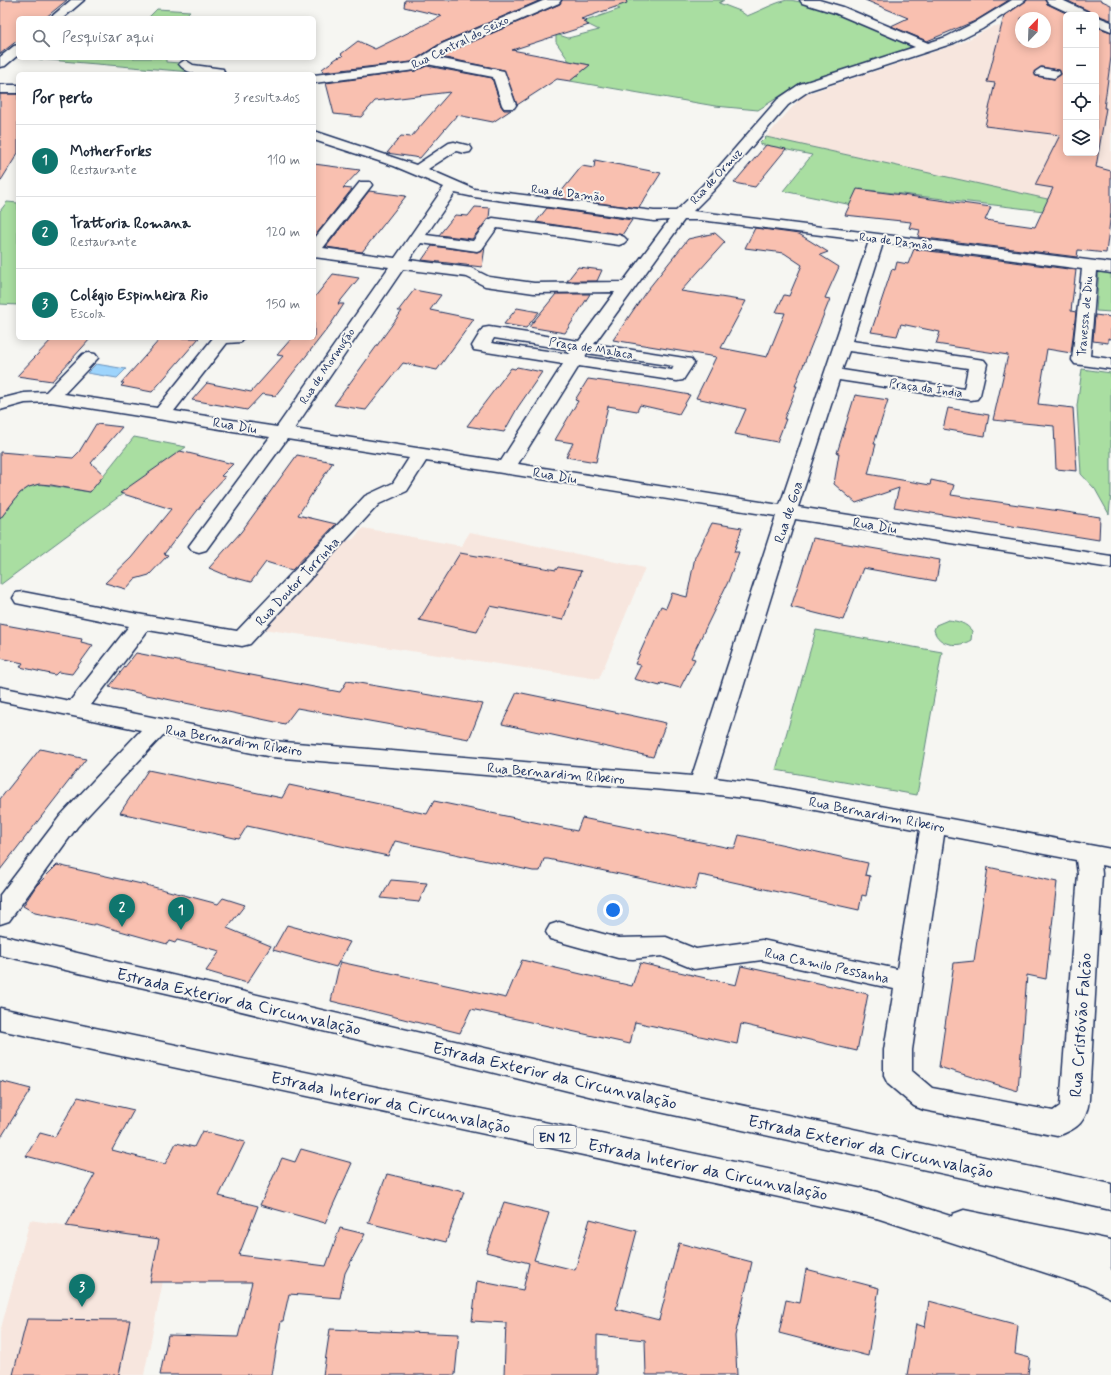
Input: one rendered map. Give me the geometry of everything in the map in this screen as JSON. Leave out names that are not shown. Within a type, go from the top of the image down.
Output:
[{"type":"main road","points":[[58,16],[78,0]]},
{"type":"main road","name":"Rua Central do Seixo","points":[[316,79],[408,68],[427,60],[446,47],[555,0]]},
{"type":"main road","points":[[806,0],[839,10],[926,47]]},
{"type":"main road","name":"Rua de Ormuz","points":[[506,468],[578,354],[681,214],[708,188],[751,137],[792,94],[805,87],[950,40],[978,26],[1020,0]]},
{"type":"main road","points":[[1052,0],[1078,12]]},
{"type":"main road","points":[[0,63],[16,51]]},
{"type":"main road","points":[[427,60],[499,74],[509,106]]},
{"type":"main road","points":[[185,64],[189,68],[220,69]]},
{"type":"main road","points":[[1040,72],[1054,74]]},
{"type":"main road","points":[[1,89],[16,89]]},
{"type":"main road","name":"Rua de Damão","points":[[316,136],[417,170],[453,185],[461,190],[474,193],[654,216],[669,217],[681,214],[1111,268]]},
{"type":"main road","points":[[417,170],[454,146],[465,149]]},
{"type":"main road","points":[[316,246],[365,185]]},
{"type":"main road","name":"Rua de Mormugão","points":[[199,546],[282,433],[453,185]]},
{"type":"main road","points":[[417,238],[477,246],[493,224],[619,240]]},
{"type":"main road","name":"Rua de Goa","points":[[702,785],[788,511],[877,239]]},
{"type":"main road","points":[[316,252],[399,262],[471,273],[486,282],[534,288],[627,287]]},
{"type":"main road","name":"Travessa de Diu","points":[[1090,265],[1081,360],[1111,364]]},
{"type":"main road","points":[[162,414],[220,340]]},
{"type":"main road","name":"Praça da Índia","points":[[833,374],[971,395],[978,364],[842,345]]},
{"type":"main road","name":"Praça de Malaca","points":[[578,354],[685,363],[678,376],[578,354]]},
{"type":"main road","points":[[51,397],[89,358]]},
{"type":"main road","name":"Rua Diu","points":[[0,405],[24,398],[51,397],[1111,562]]},
{"type":"main road","name":"Rua Doutor Torrinha","points":[[23,598],[142,622],[242,639],[372,500],[400,487],[421,454]]},
{"type":"main road","points":[[75,710],[142,622]]},
{"type":"main road","name":"Rua Bernardim Ribeiro","points":[[0,694],[157,727],[272,749],[702,785],[762,792],[1099,856]]},
{"type":"main road","points":[[0,914],[69,822],[157,727]]},
{"type":"main road","name":"Rua Cristóvão Falcão","points":[[933,825],[898,1050],[898,1076],[924,1098],[1057,1124],[1074,1112],[1090,874],[1099,856]]},
{"type":"main road","name":"Rua Camilo Pessanha","points":[[560,932],[618,948],[633,949],[658,946],[666,947],[694,959],[762,950],[909,982]]},
{"type":"main road","name":"Estrada Exterior da Circunvalação","points":[[0,945],[188,988],[609,1089],[1111,1197]]},
{"type":"main road","name":"Estrada Interior da Circunvalação","points":[[0,1019],[1111,1254]]},
{"type":"main road","points":[[862,1202],[1094,1275],[1111,1284]]},
{"type":"shaded area","points":[[994,26],[1015,28],[1015,48],[1051,48],[1051,39],[1063,33],[1063,156],[1099,156],[1099,130],[1111,36],[1111,213],[766,137],[803,95],[961,43]]},
{"type":"shaded area","points":[[363,528],[461,546],[470,532],[645,568],[599,679],[263,629],[340,543],[353,539]]},
{"type":"shaded area","points":[[30,1220],[171,1241],[144,1375],[0,1375],[0,1332]]},
{"type":"green space","points":[[605,0],[724,0],[719,3],[740,11],[747,16],[782,1],[798,1],[830,11],[866,26],[909,45],[910,48],[903,52],[799,84],[758,110],[715,106],[570,81],[590,65],[569,61],[556,42],[556,36],[550,32],[568,38],[599,30],[583,22],[620,9],[608,4]]},
{"type":"green space","points":[[157,9],[190,11],[185,16],[150,16]]},
{"type":"green space","points":[[50,60],[166,60],[166,62],[180,63],[191,72]]},
{"type":"green space","points":[[766,137],[1111,213],[1111,219],[860,189],[852,205],[783,191],[812,155],[759,144]]},
{"type":"green space","points":[[7,202],[16,203],[16,305],[0,304],[0,211]]},
{"type":"green space","points":[[1099,271],[1111,272],[1111,312],[1096,311]]},
{"type":"green space","points":[[1082,369],[1111,373],[1111,494],[1109,514],[1095,489],[1081,474],[1077,406]]},
{"type":"green space","points":[[134,437],[186,447],[0,585],[0,519],[20,493],[29,487],[39,484],[90,492]]},
{"type":"green space","points":[[948,620],[967,626],[972,631],[971,640],[966,643],[955,645],[944,642],[940,639],[934,630],[936,625]]},
{"type":"green space","points":[[816,630],[942,652],[917,795],[776,770]]},
{"type":"water","points":[[96,364],[126,369],[117,378],[87,373]]},
{"type":"building","points":[[0,0],[67,0],[47,16],[16,16],[16,42],[0,54]]},
{"type":"building","points":[[405,0],[541,0],[441,43],[411,62],[323,72],[322,69],[337,58],[343,56],[341,54],[358,41],[375,49],[442,16],[404,7]]},
{"type":"building","points":[[562,0],[626,0],[627,3],[581,19],[587,21],[583,22],[589,25],[512,50],[590,65],[570,81],[557,79],[517,105],[504,70],[441,57],[451,51],[560,4]]},
{"type":"building","points":[[865,0],[1009,0],[975,21],[927,41],[891,26],[908,18]]},
{"type":"building","points":[[1027,0],[1045,0],[1047,4],[1064,12],[1063,156],[1098,156],[1096,167],[1111,171],[1111,213],[1106,253],[1078,250],[1077,257],[918,237],[920,230],[909,228],[911,222],[845,215],[857,189],[991,207],[985,220],[1035,227],[1053,188],[1035,185],[1060,135],[985,126],[995,83],[987,82],[1004,16]],"holes":[[[1041,67],[1059,70],[1061,74],[1054,79],[1036,76],[1034,72]]]},
{"type":"building","points":[[1066,0],[1100,0],[1111,5],[1111,20],[1099,16],[1099,12],[1089,11]]},
{"type":"building","points":[[1099,28],[1111,32],[1111,57],[1104,108],[1106,108],[1099,149]]},
{"type":"building","points":[[427,66],[492,78],[501,106],[504,110],[511,110],[493,122],[457,115],[420,158],[387,153],[401,136],[411,137],[450,92],[375,101],[361,117],[334,114],[326,83],[415,71]]},
{"type":"building","points":[[0,94],[16,94],[16,156],[0,182]]},
{"type":"building","points":[[766,145],[786,149],[755,187],[734,183]]},
{"type":"building","points":[[595,160],[661,173],[639,208],[556,198],[582,166],[594,168]]},
{"type":"building","points":[[316,164],[360,170],[343,188],[352,189],[316,234]]},
{"type":"building","points":[[369,191],[406,196],[362,252],[326,247]]},
{"type":"building","points":[[475,207],[490,208],[489,218],[472,239],[439,235],[455,215],[468,216]]},
{"type":"building","points":[[547,208],[632,220],[622,235],[536,222]]},
{"type":"building","points":[[755,228],[799,234],[828,252],[820,255],[839,267],[825,298],[830,299],[795,386],[797,386],[777,442],[735,434],[746,409],[696,398],[716,357],[613,340],[645,293],[688,239],[715,233],[725,242],[681,291],[746,301],[721,348],[767,357],[785,313],[776,312],[784,295],[789,296],[802,265],[784,253],[745,248]]},
{"type":"building","points":[[432,246],[477,252],[485,247],[482,267],[422,260]]},
{"type":"building","points":[[914,249],[1076,270],[1071,311],[1076,312],[1071,353],[1047,349],[1038,404],[1073,408],[1077,471],[1056,469],[1054,426],[993,420],[1008,355],[936,344],[940,332],[901,324],[897,336],[871,332],[892,269],[895,270],[897,262],[908,264]]},
{"type":"building","points":[[578,267],[602,270],[597,281],[567,281]]},
{"type":"building","points":[[333,274],[359,278],[338,304],[344,304],[331,324],[275,396],[262,394],[247,410],[192,400],[207,383],[251,392],[283,356],[277,355],[290,340],[316,340],[316,295]]},
{"type":"building","points":[[414,290],[441,295],[430,310],[474,319],[437,370],[403,363],[366,410],[334,405],[402,311],[398,311]]},
{"type":"building","points":[[556,294],[590,294],[565,333],[529,327]]},
{"type":"building","points":[[517,308],[539,312],[526,328],[504,324]]},
{"type":"building","points":[[1095,315],[1111,317],[1111,339],[1108,338],[1108,343],[1093,341]]},
{"type":"building","points":[[51,340],[89,340],[52,381],[17,376]]},
{"type":"building","points":[[159,340],[197,340],[152,392],[121,386],[124,383],[121,383]]},
{"type":"building","points":[[517,367],[542,372],[518,407],[504,432],[467,426],[511,368],[515,369]]},
{"type":"building","points":[[588,379],[690,395],[679,414],[640,405],[637,411],[608,406],[596,462],[566,457],[573,443],[555,440],[578,401],[575,400]]},
{"type":"building","points":[[855,395],[888,400],[874,444],[876,444],[868,474],[930,485],[931,480],[954,485],[951,495],[1100,517],[1099,540],[894,507],[899,488],[856,503],[834,484],[839,453],[837,453]]},
{"type":"building","points":[[948,408],[989,415],[985,436],[943,429]]},
{"type":"building","points":[[96,424],[122,427],[91,463],[104,475],[90,492],[39,484],[29,487],[20,493],[0,519],[0,452],[73,458],[79,452]]},
{"type":"building","points":[[180,451],[233,464],[221,476],[225,477],[203,501],[204,502],[164,554],[168,555],[149,575],[135,579],[126,589],[105,583],[131,558],[171,509],[120,493]]},
{"type":"building","points":[[297,455],[333,462],[298,515],[336,524],[292,570],[266,562],[251,582],[228,576],[209,568],[241,532]]},
{"type":"building","points":[[712,523],[742,528],[734,552],[739,552],[728,582],[691,658],[695,659],[680,688],[661,683],[660,686],[634,679],[641,665],[635,664],[661,606],[666,608],[672,593],[687,597],[695,557]]},
{"type":"building","points":[[813,538],[940,560],[936,581],[863,568],[843,620],[791,607]]},
{"type":"building","points":[[460,553],[556,570],[558,567],[581,571],[563,620],[490,606],[477,632],[419,620]]},
{"type":"building","points":[[0,624],[82,639],[81,642],[93,645],[72,674],[58,672],[55,675],[20,667],[23,663],[0,658]]},
{"type":"building","points":[[136,653],[340,692],[347,681],[483,704],[469,739],[297,708],[285,724],[109,687]]},
{"type":"building","points":[[517,692],[666,723],[653,757],[502,724]]},
{"type":"building","points":[[40,749],[86,759],[0,870],[0,799]]},
{"type":"building","points":[[148,770],[282,798],[289,785],[427,814],[434,801],[577,831],[582,818],[730,848],[735,848],[739,835],[868,863],[865,875],[870,876],[866,896],[862,895],[859,910],[699,875],[695,890],[548,859],[544,859],[540,871],[533,871],[395,841],[388,856],[247,826],[239,839],[120,813]]},
{"type":"building","points":[[57,865],[146,885],[218,904],[223,898],[245,905],[227,928],[271,946],[247,983],[206,971],[220,951],[177,940],[175,943],[169,941],[167,944],[95,924],[93,925],[35,913],[23,906],[36,886]]},
{"type":"building","points":[[988,867],[1057,882],[1046,979],[1027,975],[1018,1091],[939,1067],[954,963],[974,961]]},
{"type":"building","points":[[391,880],[427,883],[419,902],[381,898]]},
{"type":"building","points":[[287,925],[350,942],[336,967],[273,950]]},
{"type":"building","points":[[522,960],[632,986],[640,963],[736,985],[741,966],[868,994],[857,1051],[741,1024],[737,1044],[635,1022],[630,1044],[471,1009],[460,1033],[331,1001],[340,962],[506,998]]},
{"type":"building","points":[[0,1081],[31,1089],[0,1139]]},
{"type":"building","points":[[78,1097],[134,1110],[112,1150],[165,1164],[176,1143],[194,1147],[202,1131],[245,1142],[219,1196],[258,1206],[239,1255],[326,1266],[340,1228],[365,1234],[345,1273],[340,1298],[289,1294],[283,1321],[281,1321],[272,1375],[160,1375],[168,1335],[238,1337],[252,1282],[150,1282],[159,1239],[66,1226],[95,1174],[26,1156],[40,1133],[55,1137]]},
{"type":"building","points":[[301,1149],[352,1163],[325,1223],[260,1205],[282,1158],[295,1162]]},
{"type":"building","points":[[387,1174],[464,1192],[446,1242],[368,1223]]},
{"type":"building","points":[[504,1202],[549,1213],[534,1260],[575,1270],[590,1219],[637,1231],[616,1309],[659,1320],[679,1243],[752,1262],[735,1336],[737,1375],[646,1375],[645,1340],[597,1335],[597,1375],[504,1375],[506,1323],[472,1321],[477,1281],[523,1290],[529,1263],[486,1252]]},
{"type":"building","points":[[806,1269],[879,1288],[868,1356],[779,1333],[786,1300],[800,1303]]},
{"type":"building","points":[[929,1301],[1018,1325],[1015,1354],[1030,1358],[1028,1375],[907,1375],[916,1324],[925,1327]]},
{"type":"building","points":[[27,1319],[130,1320],[119,1375],[13,1375]]},
{"type":"building","points":[[330,1329],[459,1334],[455,1375],[323,1375]]},
{"type":"place","name":"Trattoria Romana","points":[[122,927]]},
{"type":"place","name":"MotherForks","points":[[181,930]]},
{"type":"place","name":"Colégio Espinheira Rio","points":[[82,1307]]}]
